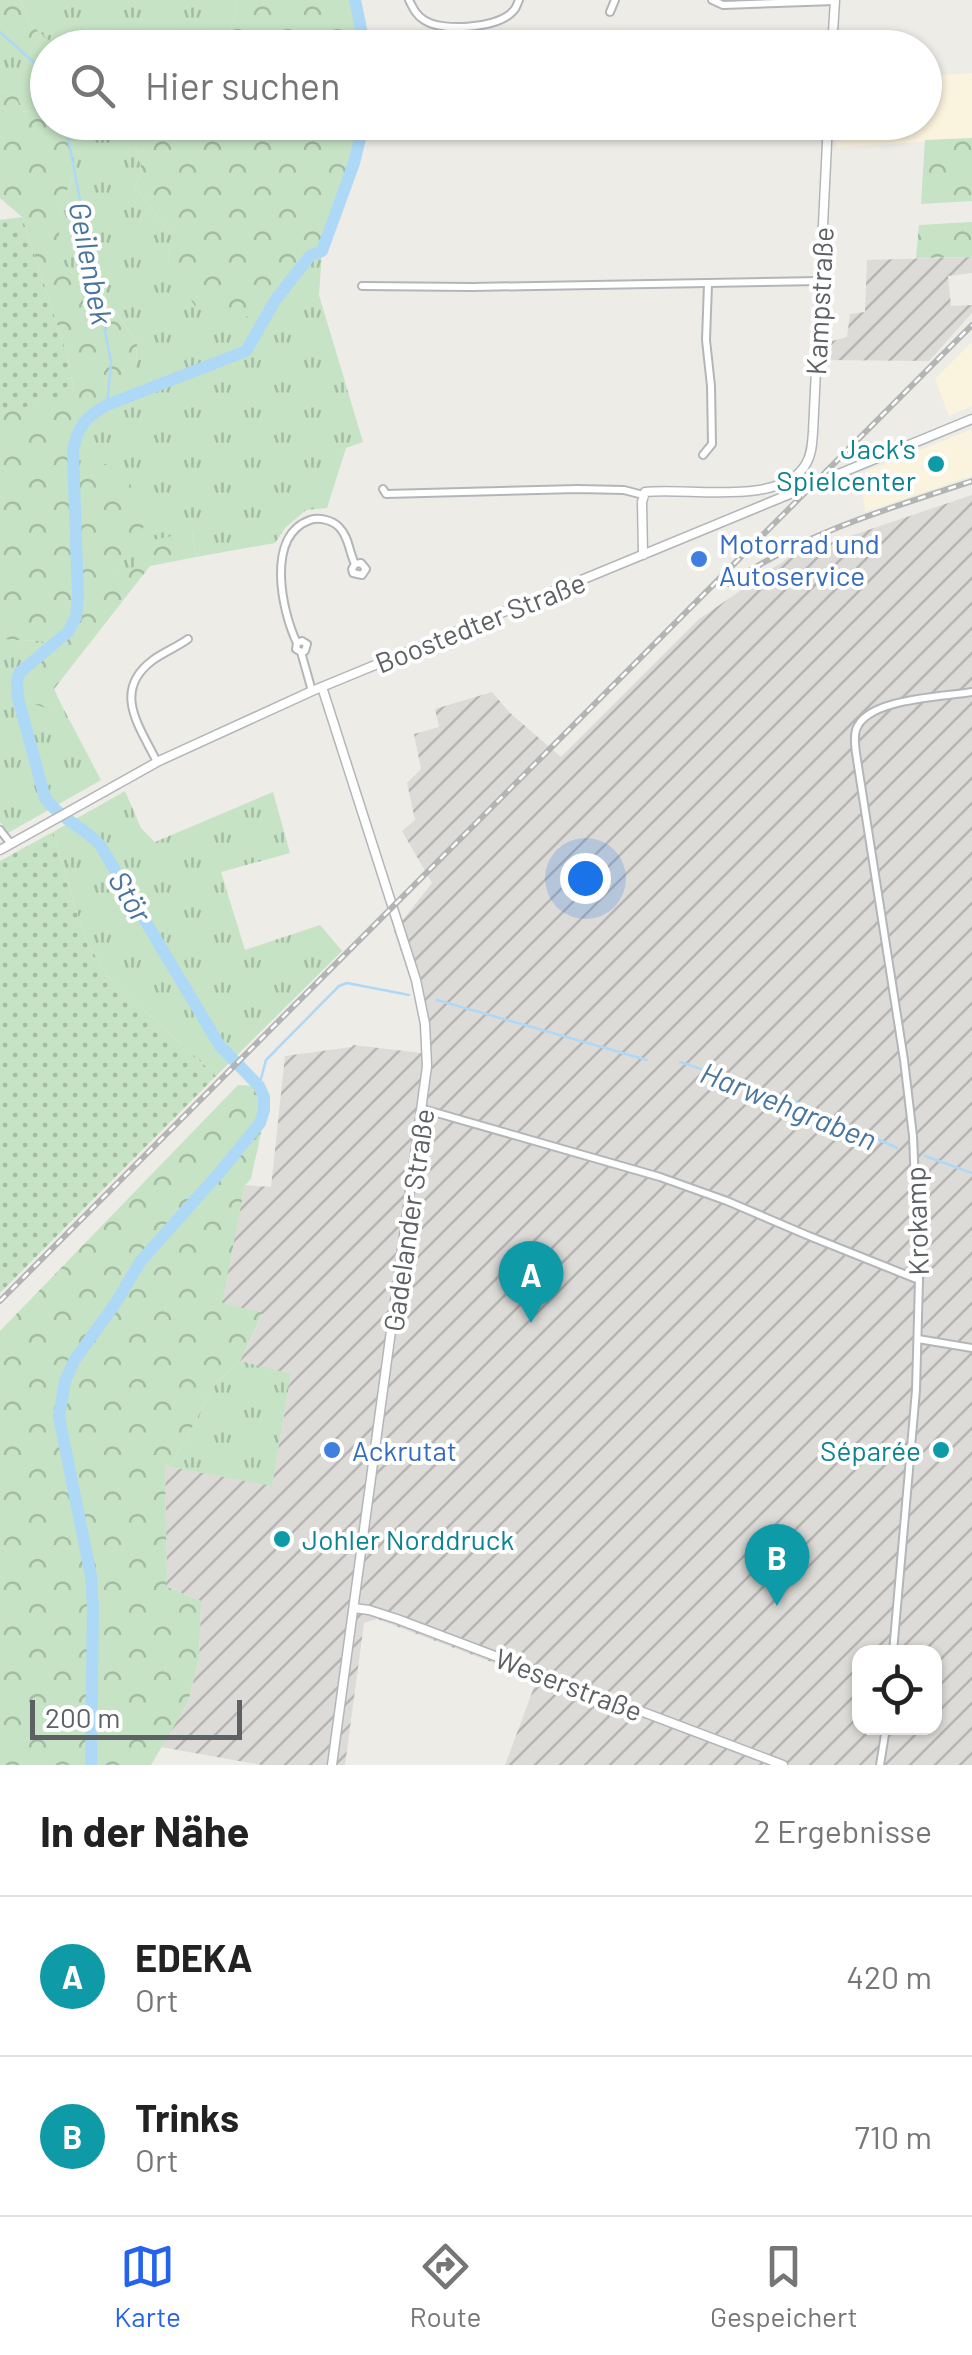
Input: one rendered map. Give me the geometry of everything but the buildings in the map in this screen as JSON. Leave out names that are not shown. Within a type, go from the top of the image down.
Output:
[{"type":"street","points":[[409,0],[422,18],[444,26],[476,26],[500,20],[513,11],[519,0]]},
{"type":"street","points":[[610,12],[615,0]]},
{"type":"street","points":[[712,0],[723,5],[835,0],[833,30]]},
{"type":"street","name":"Kampstraße","points":[[643,494],[760,490],[797,475],[808,460],[812,446],[827,140]]},
{"type":"street","points":[[362,286],[820,282]]},
{"type":"street","points":[[703,455],[712,444],[706,340],[708,284]]},
{"type":"street","name":"Boostedter Straße","points":[[0,850],[157,762],[312,691],[972,420]]},
{"type":"street","points":[[383,489],[386,494],[578,489],[643,494],[643,555]]},
{"type":"street","points":[[312,691],[286,610],[280,564],[288,540],[310,520],[330,521],[344,533],[355,564]]},
{"type":"street","points":[[157,762],[132,710],[130,691],[146,666],[188,639]]},
{"type":"street","name":"Gadelander Straße","points":[[322,687],[422,1004],[427,1066],[332,1765]]},
{"type":"street","name":"Krokamp","points":[[894,1645],[908,1486],[919,1280],[910,1112],[855,732],[861,721],[888,705],[972,692]]},
{"type":"street","points":[[0,830],[11,844]]},
{"type":"street","points":[[423,1109],[660,1177],[919,1280]]},
{"type":"street","points":[[918,1340],[972,1348]]},
{"type":"street","name":"Weserstraße","points":[[354,1608],[414,1626],[783,1765]]},
{"type":"street","points":[[880,1765],[885,1735]]},
{"type":"shaded area","points":[[972,73],[972,138],[836,148],[836,140],[942,140],[942,75]]},
{"type":"shaded area","points":[[972,257],[972,273],[948,276],[951,306],[972,305],[972,313],[929,361],[823,360],[825,343],[847,337],[850,314],[865,312],[867,260]]},
{"type":"shaded area","points":[[972,342],[972,406],[949,416],[935,379]]},
{"type":"shaded area","points":[[972,429],[972,476],[865,512],[865,472]]},
{"type":"shaded area","points":[[972,495],[972,1765],[505,1765],[537,1679],[377,1619],[364,1623],[345,1765],[262,1765],[161,1747],[188,1702],[199,1659],[201,1601],[167,1587],[165,1466],[272,1485],[291,1375],[240,1361],[263,1314],[221,1303],[245,1185],[271,1187],[285,1056],[353,1045],[422,1053],[417,999],[394,931],[432,883],[402,831],[415,820],[407,783],[421,769],[414,734],[439,727],[435,709],[492,692],[561,757],[699,619],[791,556]]},
{"type":"green space","points":[[0,0],[20,0],[37,30],[30,30],[30,59],[0,32]]},
{"type":"green space","points":[[20,0],[236,0],[230,30],[37,30]]},
{"type":"green space","points":[[236,0],[355,0],[361,30],[230,30]]},
{"type":"green space","points":[[0,32],[30,59],[30,110],[22,112],[17,96],[0,90]]},
{"type":"green space","points":[[0,90],[17,96],[23,112],[30,111],[30,140],[68,140],[74,174],[59,210],[59,259],[100,303],[115,310],[137,343],[136,368],[154,386],[96,412],[86,420],[75,447],[74,467],[116,463],[151,516],[113,572],[121,585],[152,540],[192,532],[196,557],[150,566],[54,689],[62,706],[54,711],[18,698],[18,687],[28,665],[56,642],[0,639],[0,414],[74,392],[68,358],[22,217],[0,198]]},
{"type":"green space","points":[[972,138],[972,201],[921,204],[925,140]]},
{"type":"green space","points":[[68,140],[134,140],[142,171],[135,187],[171,235],[168,264],[263,320],[296,271],[322,251],[319,295],[363,442],[346,448],[327,508],[306,510],[275,543],[196,557],[192,532],[120,586],[74,467],[75,438],[93,412],[107,405],[136,368],[137,343],[115,310],[100,303],[59,259],[59,210],[74,174]]},
{"type":"green space","points":[[134,140],[360,140],[322,251],[297,271],[264,320],[195,306],[168,264],[171,235],[135,187],[142,171]]},
{"type":"green space","points":[[22,217],[68,358],[74,393],[0,414],[0,220]]},
{"type":"green space","points":[[972,222],[972,257],[916,258],[919,225]]},
{"type":"green space","points":[[0,639],[57,642],[19,673],[53,711],[62,706],[101,780],[8,833],[0,822]]},
{"type":"green space","points":[[125,791],[141,828],[155,842],[273,792],[290,853],[221,872],[245,950],[320,925],[342,951],[216,1076],[111,980],[86,942],[53,832]]},
{"type":"green space","points":[[53,832],[86,942],[111,980],[216,1076],[0,1293],[0,861]]},
{"type":"green space","points":[[238,1085],[259,1086],[263,1119],[251,1179],[245,1185],[222,1303],[263,1313],[240,1361],[216,1383],[172,1464],[165,1466],[167,1587],[201,1601],[199,1659],[188,1702],[151,1765],[0,1765],[0,1331]]},
{"type":"green space","points":[[240,1361],[291,1374],[272,1486],[165,1466],[172,1464],[216,1383]]},
{"type":"waterway","name":"Stör","points":[[355,0],[361,30]]},
{"type":"waterway","name":"Geilenbek","points":[[0,32],[30,59]]},
{"type":"waterway","name":"Geilenbek","points":[[68,140],[111,362],[107,405]]},
{"type":"waterway","name":"Stör","points":[[91,1765],[91,1576],[59,1417],[65,1381],[74,1361],[140,1262],[260,1123],[264,1097],[259,1086],[220,1046],[100,845],[45,798],[17,684],[19,673],[68,632],[76,617],[73,452],[80,430],[107,405],[246,351],[276,299],[310,256],[322,251],[360,140]]},
{"type":"waterway","name":"Harwehgraben","points":[[259,1086],[266,1060],[339,986],[347,983],[409,995]]},
{"type":"waterway","name":"Harwehgraben","points":[[437,1000],[647,1060]]},
{"type":"waterway","name":"Harwehgraben","points":[[680,1062],[787,1098],[897,1148]]},
{"type":"waterway","name":"Harwehgraben","points":[[925,1156],[972,1173]]},
{"type":"railway","points":[[0,1301],[972,325]]},
{"type":"railway","points":[[729,584],[816,536],[972,481]]},
{"type":"place","name":"Jack's Spielcenter","points":[[936,464]]},
{"type":"place","name":"Motorrad und Autoservice","points":[[699,559]]},
{"type":"place","name":"EDEKA","points":[[531,1323]]},
{"type":"place","name":"Ackrutat","points":[[332,1450]]},
{"type":"place","name":"Séparée","points":[[941,1450]]},
{"type":"place","name":"Johler Norddruck","points":[[282,1539]]},
{"type":"place","name":"Trinks","points":[[777,1606]]}]
